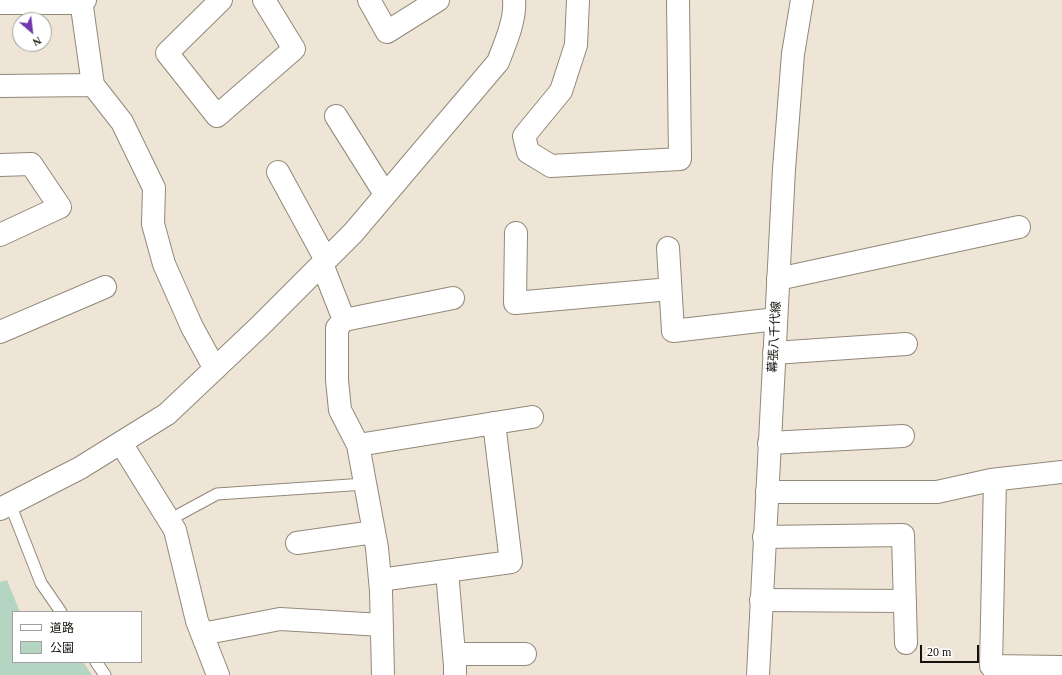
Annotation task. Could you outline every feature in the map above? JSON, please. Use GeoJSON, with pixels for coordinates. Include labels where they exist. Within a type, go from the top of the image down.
{"type":"FeatureCollection","features":[{"type":"Feature","properties":{"kind":"street"},"geometry":{"type":"LineString","coordinates":[[221,0],[167,52],[217,116],[294,49],[264,0]]}},
{"type":"Feature","properties":{"kind":"street"},"geometry":{"type":"LineString","coordinates":[[369,0],[387,32],[438,0]]}},
{"type":"Feature","properties":{"kind":"street"},"geometry":{"type":"LineString","coordinates":[[5,507],[80,468],[167,414],[324,262],[353,233],[498,62],[515,8],[514,0]]}},
{"type":"Feature","properties":{"kind":"street"},"geometry":{"type":"LineString","coordinates":[[578,0],[576,45],[562,91],[524,136],[528,152],[551,166],[680,159],[678,0]]}},
{"type":"Feature","properties":{"kind":"street","name":"幕張八千代線"},"geometry":{"type":"LineString","coordinates":[[758,675],[784,169],[793,62],[802,0]]}},
{"type":"Feature","properties":{"kind":"street"},"geometry":{"type":"LineString","coordinates":[[0,3],[82,1],[93,85],[122,122],[154,188],[153,224],[164,264],[192,327],[215,369]]}},
{"type":"Feature","properties":{"kind":"street"},"geometry":{"type":"LineString","coordinates":[[0,86],[93,85]]}},
{"type":"Feature","properties":{"kind":"street"},"geometry":{"type":"LineString","coordinates":[[336,116],[385,194]]}},
{"type":"Feature","properties":{"kind":"street"},"geometry":{"type":"LineString","coordinates":[[0,165],[31,164],[60,207],[0,235]]}},
{"type":"Feature","properties":{"kind":"street"},"geometry":{"type":"LineString","coordinates":[[278,172],[324,262],[344,320]]}},
{"type":"Feature","properties":{"kind":"street"},"geometry":{"type":"LineString","coordinates":[[778,279],[1019,227]]}},
{"type":"Feature","properties":{"kind":"street"},"geometry":{"type":"LineString","coordinates":[[516,232],[515,303],[670,289]]}},
{"type":"Feature","properties":{"kind":"street"},"geometry":{"type":"LineString","coordinates":[[668,248],[673,331],[776,319]]}},
{"type":"Feature","properties":{"kind":"street"},"geometry":{"type":"LineString","coordinates":[[0,332],[105,287]]}},
{"type":"Feature","properties":{"kind":"street"},"geometry":{"type":"LineString","coordinates":[[383,675],[380,580],[374,532],[358,445],[340,410],[336,380],[337,328],[344,320],[453,298]]}},
{"type":"Feature","properties":{"kind":"street"},"geometry":{"type":"LineString","coordinates":[[774,353],[906,344]]}},
{"type":"Feature","properties":{"kind":"street"},"geometry":{"type":"LineString","coordinates":[[358,445],[532,417]]}},
{"type":"Feature","properties":{"kind":"street"},"geometry":{"type":"LineString","coordinates":[[380,580],[511,562],[494,423]]}},
{"type":"Feature","properties":{"kind":"street"},"geometry":{"type":"LineString","coordinates":[[769,444],[903,436]]}},
{"type":"Feature","properties":{"kind":"street"},"geometry":{"type":"LineString","coordinates":[[121,443],[175,530],[197,621],[218,675]]}},
{"type":"Feature","properties":{"kind":"street"},"geometry":{"type":"LineString","coordinates":[[767,492],[937,492],[995,480],[1062,472]]}},
{"type":"Feature","properties":{"kind":"street"},"geometry":{"type":"LineString","coordinates":[[995,480],[991,666],[1062,667]]}},
{"type":"Feature","properties":{"kind":"street"},"geometry":{"type":"LineString","coordinates":[[297,542],[374,532]]}},
{"type":"Feature","properties":{"kind":"street"},"geometry":{"type":"LineString","coordinates":[[764,537],[903,535],[906,643]]}},
{"type":"Feature","properties":{"kind":"street"},"geometry":{"type":"LineString","coordinates":[[447,571],[456,666],[455,675]]}},
{"type":"Feature","properties":{"kind":"street"},"geometry":{"type":"LineString","coordinates":[[761,600],[905,601]]}},
{"type":"Feature","properties":{"kind":"street"},"geometry":{"type":"LineString","coordinates":[[202,634],[280,620],[382,625]]}},
{"type":"Feature","properties":{"kind":"street"},"geometry":{"type":"LineString","coordinates":[[454,654],[525,654]]}},
{"type":"Feature","properties":{"kind":"lane"},"geometry":{"type":"LineString","coordinates":[[169,520],[217,494],[365,484]]}},
{"type":"Feature","properties":{"kind":"lane"},"geometry":{"type":"LineString","coordinates":[[5,507],[41,583],[60,611]]}},
{"type":"Feature","properties":{"kind":"lane"},"geometry":{"type":"LineString","coordinates":[[97,663],[105,675]]}},
{"type":"Feature","properties":{"kind":"green space"},"geometry":{"type":"Polygon","coordinates":[[[7,580],[20,611],[12,611],[12,663],[84,663],[92,675],[0,675],[0,582],[7,580]]]}}]}
